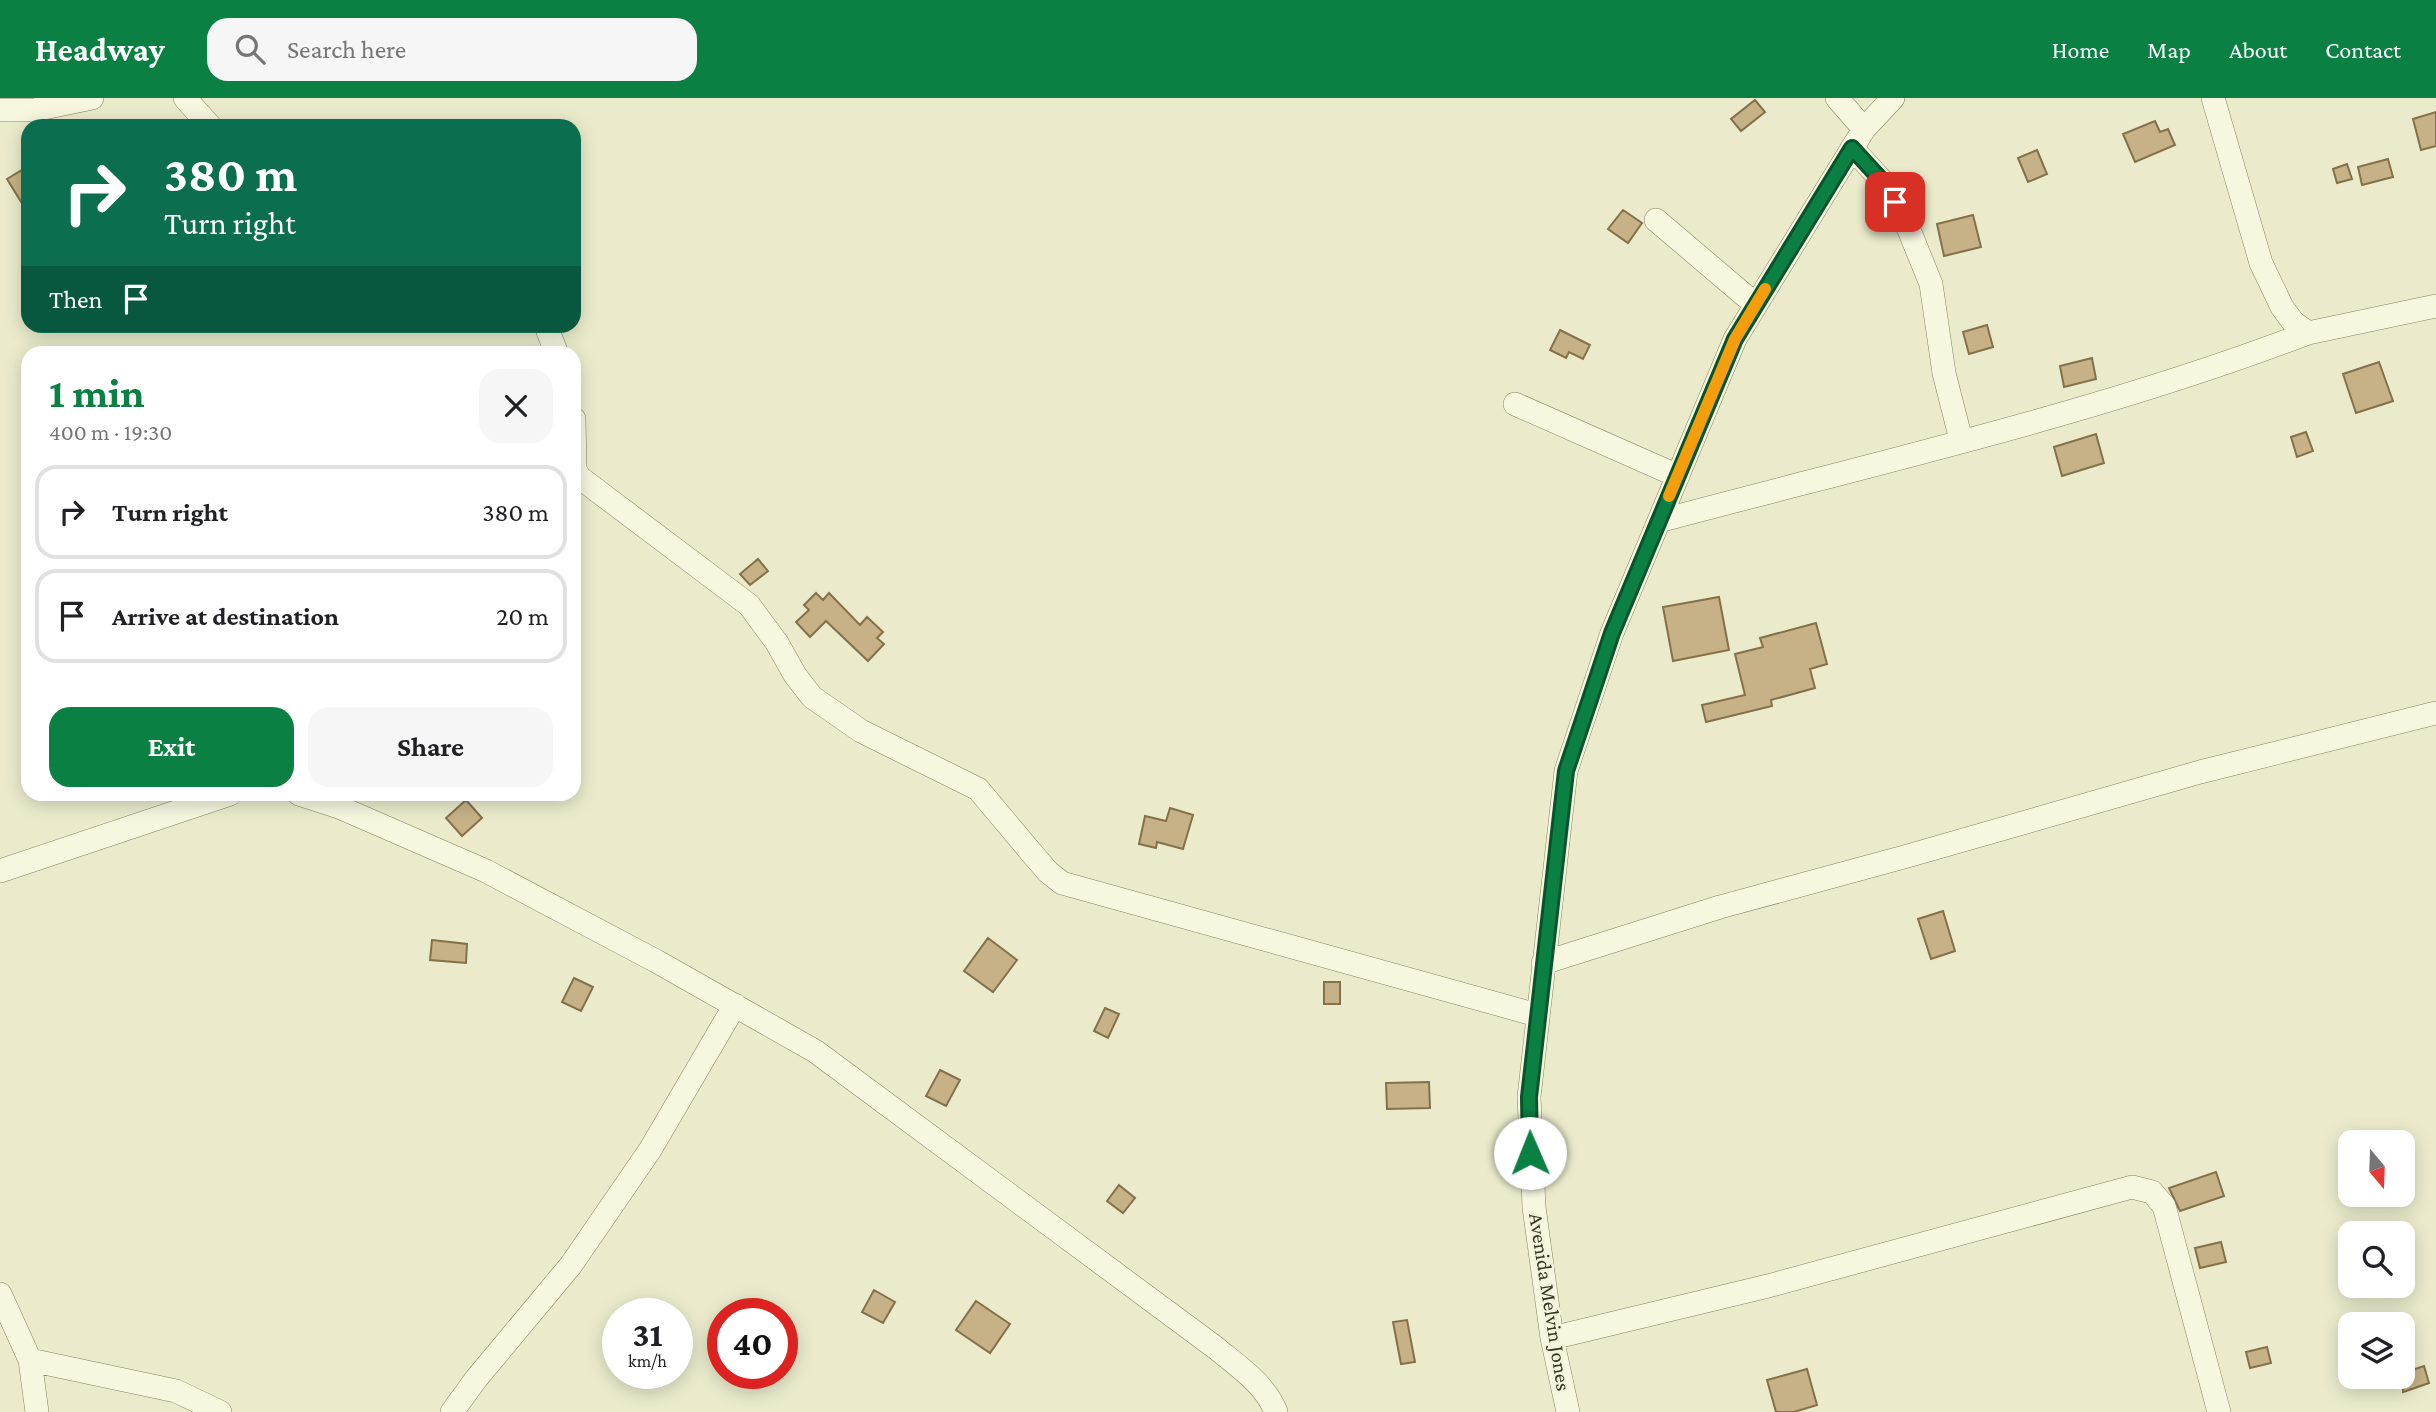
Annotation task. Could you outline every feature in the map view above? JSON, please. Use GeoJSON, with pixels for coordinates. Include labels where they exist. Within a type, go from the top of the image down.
{"type":"FeatureCollection","features":[{"type":"Feature","properties":{"kind":"street"},"geometry":{"type":"LineString","coordinates":[[0,110],[34,110],[92,98]]}},
{"type":"Feature","properties":{"kind":"street"},"geometry":{"type":"LineString","coordinates":[[185,98],[204,119]]}},
{"type":"Feature","properties":{"kind":"street"},"geometry":{"type":"LineString","coordinates":[[1837,98],[1905,220],[1931,284],[1944,373],[1961,440]]}},
{"type":"Feature","properties":{"kind":"street","name":"Avenida Melvin Jones"},"geometry":{"type":"LineString","coordinates":[[1569,1412],[1552,1338],[1534,1207],[1529,1097],[1566,771],[1612,633],[1735,339],[1858,138],[1893,98]]}},
{"type":"Feature","properties":{"kind":"street"},"geometry":{"type":"LineString","coordinates":[[2213,98],[2261,263],[2282,307],[2293,322],[2308,333]]}},
{"type":"Feature","properties":{"kind":"street"},"geometry":{"type":"LineString","coordinates":[[1656,220],[1756,305]]}},
{"type":"Feature","properties":{"kind":"street"},"geometry":{"type":"LineString","coordinates":[[1659,521],[2096,405],[2262,351],[2308,333],[2436,306]]}},
{"type":"Feature","properties":{"kind":"street"},"geometry":{"type":"LineString","coordinates":[[1515,404],[1678,476]]}},
{"type":"Feature","properties":{"kind":"street"},"geometry":{"type":"LineString","coordinates":[[581,479],[749,606],[778,643],[795,675],[811,697],[861,731],[978,789],[1048,872],[1062,883],[1537,1014]]}},
{"type":"Feature","properties":{"kind":"street"},"geometry":{"type":"LineString","coordinates":[[1544,962],[1720,906],[1904,857],[2200,772],[2436,713]]}},
{"type":"Feature","properties":{"kind":"street"},"geometry":{"type":"LineString","coordinates":[[0,871],[209,801]]}},
{"type":"Feature","properties":{"kind":"street"},"geometry":{"type":"LineString","coordinates":[[321,801],[486,871],[656,961],[815,1051],[1216,1348],[1259,1384],[1269,1396],[1276,1412]]}},
{"type":"Feature","properties":{"kind":"street"},"geometry":{"type":"LineString","coordinates":[[453,1412],[476,1379],[571,1265],[650,1150],[735,1006]]}},
{"type":"Feature","properties":{"kind":"street"},"geometry":{"type":"LineString","coordinates":[[1552,1338],[1768,1286],[2133,1187],[2152,1192],[2164,1206],[2219,1412]]}},
{"type":"Feature","properties":{"kind":"street"},"geometry":{"type":"LineString","coordinates":[[0,1294],[30,1360],[37,1412]]}},
{"type":"Feature","properties":{"kind":"street"},"geometry":{"type":"LineString","coordinates":[[30,1360],[176,1391],[220,1412]]}},
{"type":"Feature","properties":{"kind":"building"},"geometry":{"type":"Polygon","coordinates":[[[1755,100],[1765,112],[1741,131],[1731,119],[1755,100]]]}},
{"type":"Feature","properties":{"kind":"building"},"geometry":{"type":"Polygon","coordinates":[[[2436,112],[2436,146],[2421,150],[2413,119],[2436,112]]]}},
{"type":"Feature","properties":{"kind":"building"},"geometry":{"type":"Polygon","coordinates":[[[2155,121],[2160,132],[2168,129],[2175,145],[2135,162],[2123,134],[2155,121]]]}},
{"type":"Feature","properties":{"kind":"building"},"geometry":{"type":"Polygon","coordinates":[[[2037,150],[2047,174],[2028,182],[2018,158],[2037,150]]]}},
{"type":"Feature","properties":{"kind":"building"},"geometry":{"type":"Polygon","coordinates":[[[2388,159],[2393,177],[2362,185],[2358,167],[2388,159]]]}},
{"type":"Feature","properties":{"kind":"building"},"geometry":{"type":"Polygon","coordinates":[[[2347,164],[2352,179],[2337,183],[2333,169],[2347,164]]]}},
{"type":"Feature","properties":{"kind":"building"},"geometry":{"type":"Polygon","coordinates":[[[21,171],[21,202],[7,179],[21,171]]]}},
{"type":"Feature","properties":{"kind":"building"},"geometry":{"type":"Polygon","coordinates":[[[1623,210],[1642,223],[1628,243],[1608,229],[1623,210]]]}},
{"type":"Feature","properties":{"kind":"building"},"geometry":{"type":"Polygon","coordinates":[[[1973,215],[1981,247],[1944,256],[1937,224],[1973,215]]]}},
{"type":"Feature","properties":{"kind":"building"},"geometry":{"type":"Polygon","coordinates":[[[1987,325],[1993,347],[1969,354],[1963,332],[1987,325]]]}},
{"type":"Feature","properties":{"kind":"building"},"geometry":{"type":"Polygon","coordinates":[[[1560,330],[1590,345],[1583,359],[1569,352],[1566,358],[1550,350],[1560,330]]]}},
{"type":"Feature","properties":{"kind":"building"},"geometry":{"type":"Polygon","coordinates":[[[2092,358],[2096,379],[2064,387],[2060,366],[2092,358]]]}},
{"type":"Feature","properties":{"kind":"building"},"geometry":{"type":"Polygon","coordinates":[[[2379,362],[2393,401],[2356,413],[2343,374],[2379,362]]]}},
{"type":"Feature","properties":{"kind":"building"},"geometry":{"type":"Polygon","coordinates":[[[2306,432],[2313,451],[2297,457],[2291,437],[2306,432]]]}},
{"type":"Feature","properties":{"kind":"building"},"geometry":{"type":"Polygon","coordinates":[[[2096,434],[2104,463],[2062,476],[2054,447],[2096,434]]]}},
{"type":"Feature","properties":{"kind":"building"},"geometry":{"type":"Polygon","coordinates":[[[758,559],[768,571],[750,585],[740,574],[758,559]]]}},
{"type":"Feature","properties":{"kind":"building"},"geometry":{"type":"Polygon","coordinates":[[[816,593],[823,600],[829,593],[860,625],[867,617],[883,632],[877,638],[884,644],[868,661],[826,621],[810,637],[796,622],[809,610],[804,605],[816,593]]]}},
{"type":"Feature","properties":{"kind":"building"},"geometry":{"type":"Polygon","coordinates":[[[1719,597],[1729,650],[1673,661],[1663,607],[1719,597]]]}},
{"type":"Feature","properties":{"kind":"building"},"geometry":{"type":"Polygon","coordinates":[[[1816,623],[1827,664],[1810,669],[1815,688],[1771,700],[1772,706],[1706,722],[1702,705],[1745,695],[1735,654],[1763,647],[1760,638],[1816,623]]]}},
{"type":"Feature","properties":{"kind":"building"},"geometry":{"type":"Polygon","coordinates":[[[467,801],[482,818],[462,836],[446,818],[467,801]]]}},
{"type":"Feature","properties":{"kind":"building"},"geometry":{"type":"Polygon","coordinates":[[[1170,808],[1193,815],[1183,849],[1157,842],[1156,848],[1139,844],[1145,816],[1166,821],[1170,808]]]}},
{"type":"Feature","properties":{"kind":"building"},"geometry":{"type":"Polygon","coordinates":[[[1943,911],[1955,951],[1931,959],[1918,919],[1943,911]]]}},
{"type":"Feature","properties":{"kind":"building"},"geometry":{"type":"Polygon","coordinates":[[[988,938],[1017,960],[993,992],[964,971],[988,938]]]}},
{"type":"Feature","properties":{"kind":"building"},"geometry":{"type":"Polygon","coordinates":[[[432,940],[467,944],[466,963],[430,960],[432,940]]]}},
{"type":"Feature","properties":{"kind":"building"},"geometry":{"type":"Polygon","coordinates":[[[574,978],[593,987],[581,1011],[562,1002],[574,978]]]}},
{"type":"Feature","properties":{"kind":"building"},"geometry":{"type":"Polygon","coordinates":[[[1324,982],[1340,982],[1340,1004],[1324,1004],[1324,982]]]}},
{"type":"Feature","properties":{"kind":"building"},"geometry":{"type":"Polygon","coordinates":[[[1105,1008],[1119,1014],[1108,1038],[1094,1031],[1105,1008]]]}},
{"type":"Feature","properties":{"kind":"building"},"geometry":{"type":"Polygon","coordinates":[[[940,1070],[960,1080],[946,1106],[926,1096],[940,1070]]]}},
{"type":"Feature","properties":{"kind":"building"},"geometry":{"type":"Polygon","coordinates":[[[1429,1082],[1430,1108],[1387,1109],[1386,1083],[1429,1082]]]}},
{"type":"Feature","properties":{"kind":"building"},"geometry":{"type":"Polygon","coordinates":[[[2216,1172],[2224,1196],[2180,1211],[2169,1188],[2216,1172]]]}},
{"type":"Feature","properties":{"kind":"building"},"geometry":{"type":"Polygon","coordinates":[[[1119,1185],[1135,1198],[1123,1213],[1107,1201],[1119,1185]]]}},
{"type":"Feature","properties":{"kind":"building"},"geometry":{"type":"Polygon","coordinates":[[[2221,1242],[2226,1262],[2200,1268],[2195,1248],[2221,1242]]]}},
{"type":"Feature","properties":{"kind":"building"},"geometry":{"type":"Polygon","coordinates":[[[874,1290],[895,1302],[883,1323],[862,1312],[874,1290]]]}},
{"type":"Feature","properties":{"kind":"building"},"geometry":{"type":"Polygon","coordinates":[[[976,1301],[1010,1324],[990,1353],[956,1330],[976,1301]]]}},
{"type":"Feature","properties":{"kind":"building"},"geometry":{"type":"Polygon","coordinates":[[[1407,1320],[1415,1362],[1401,1364],[1393,1322],[1407,1320]]]}},
{"type":"Feature","properties":{"kind":"building"},"geometry":{"type":"Polygon","coordinates":[[[2267,1347],[2271,1363],[2250,1368],[2246,1352],[2267,1347]]]}},
{"type":"Feature","properties":{"kind":"building"},"geometry":{"type":"Polygon","coordinates":[[[2424,1366],[2429,1383],[2415,1388],[2415,1369],[2424,1366]]]}},
{"type":"Feature","properties":{"kind":"building"},"geometry":{"type":"Polygon","coordinates":[[[1807,1369],[1817,1405],[1794,1412],[1776,1412],[1767,1380],[1807,1369]]]}},
{"type":"Feature","properties":{"kind":"slow traffic"},"geometry":{"type":"LineString","coordinates":[[1669,496],[1735,339],[1765,289]]}},
{"type":"Feature","properties":{"kind":"route"},"geometry":{"type":"LineString","coordinates":[[1530,1153],[1529,1097],[1566,771],[1612,633],[1735,339],[1852,148],[1885,184],[1895,202]]}}]}
